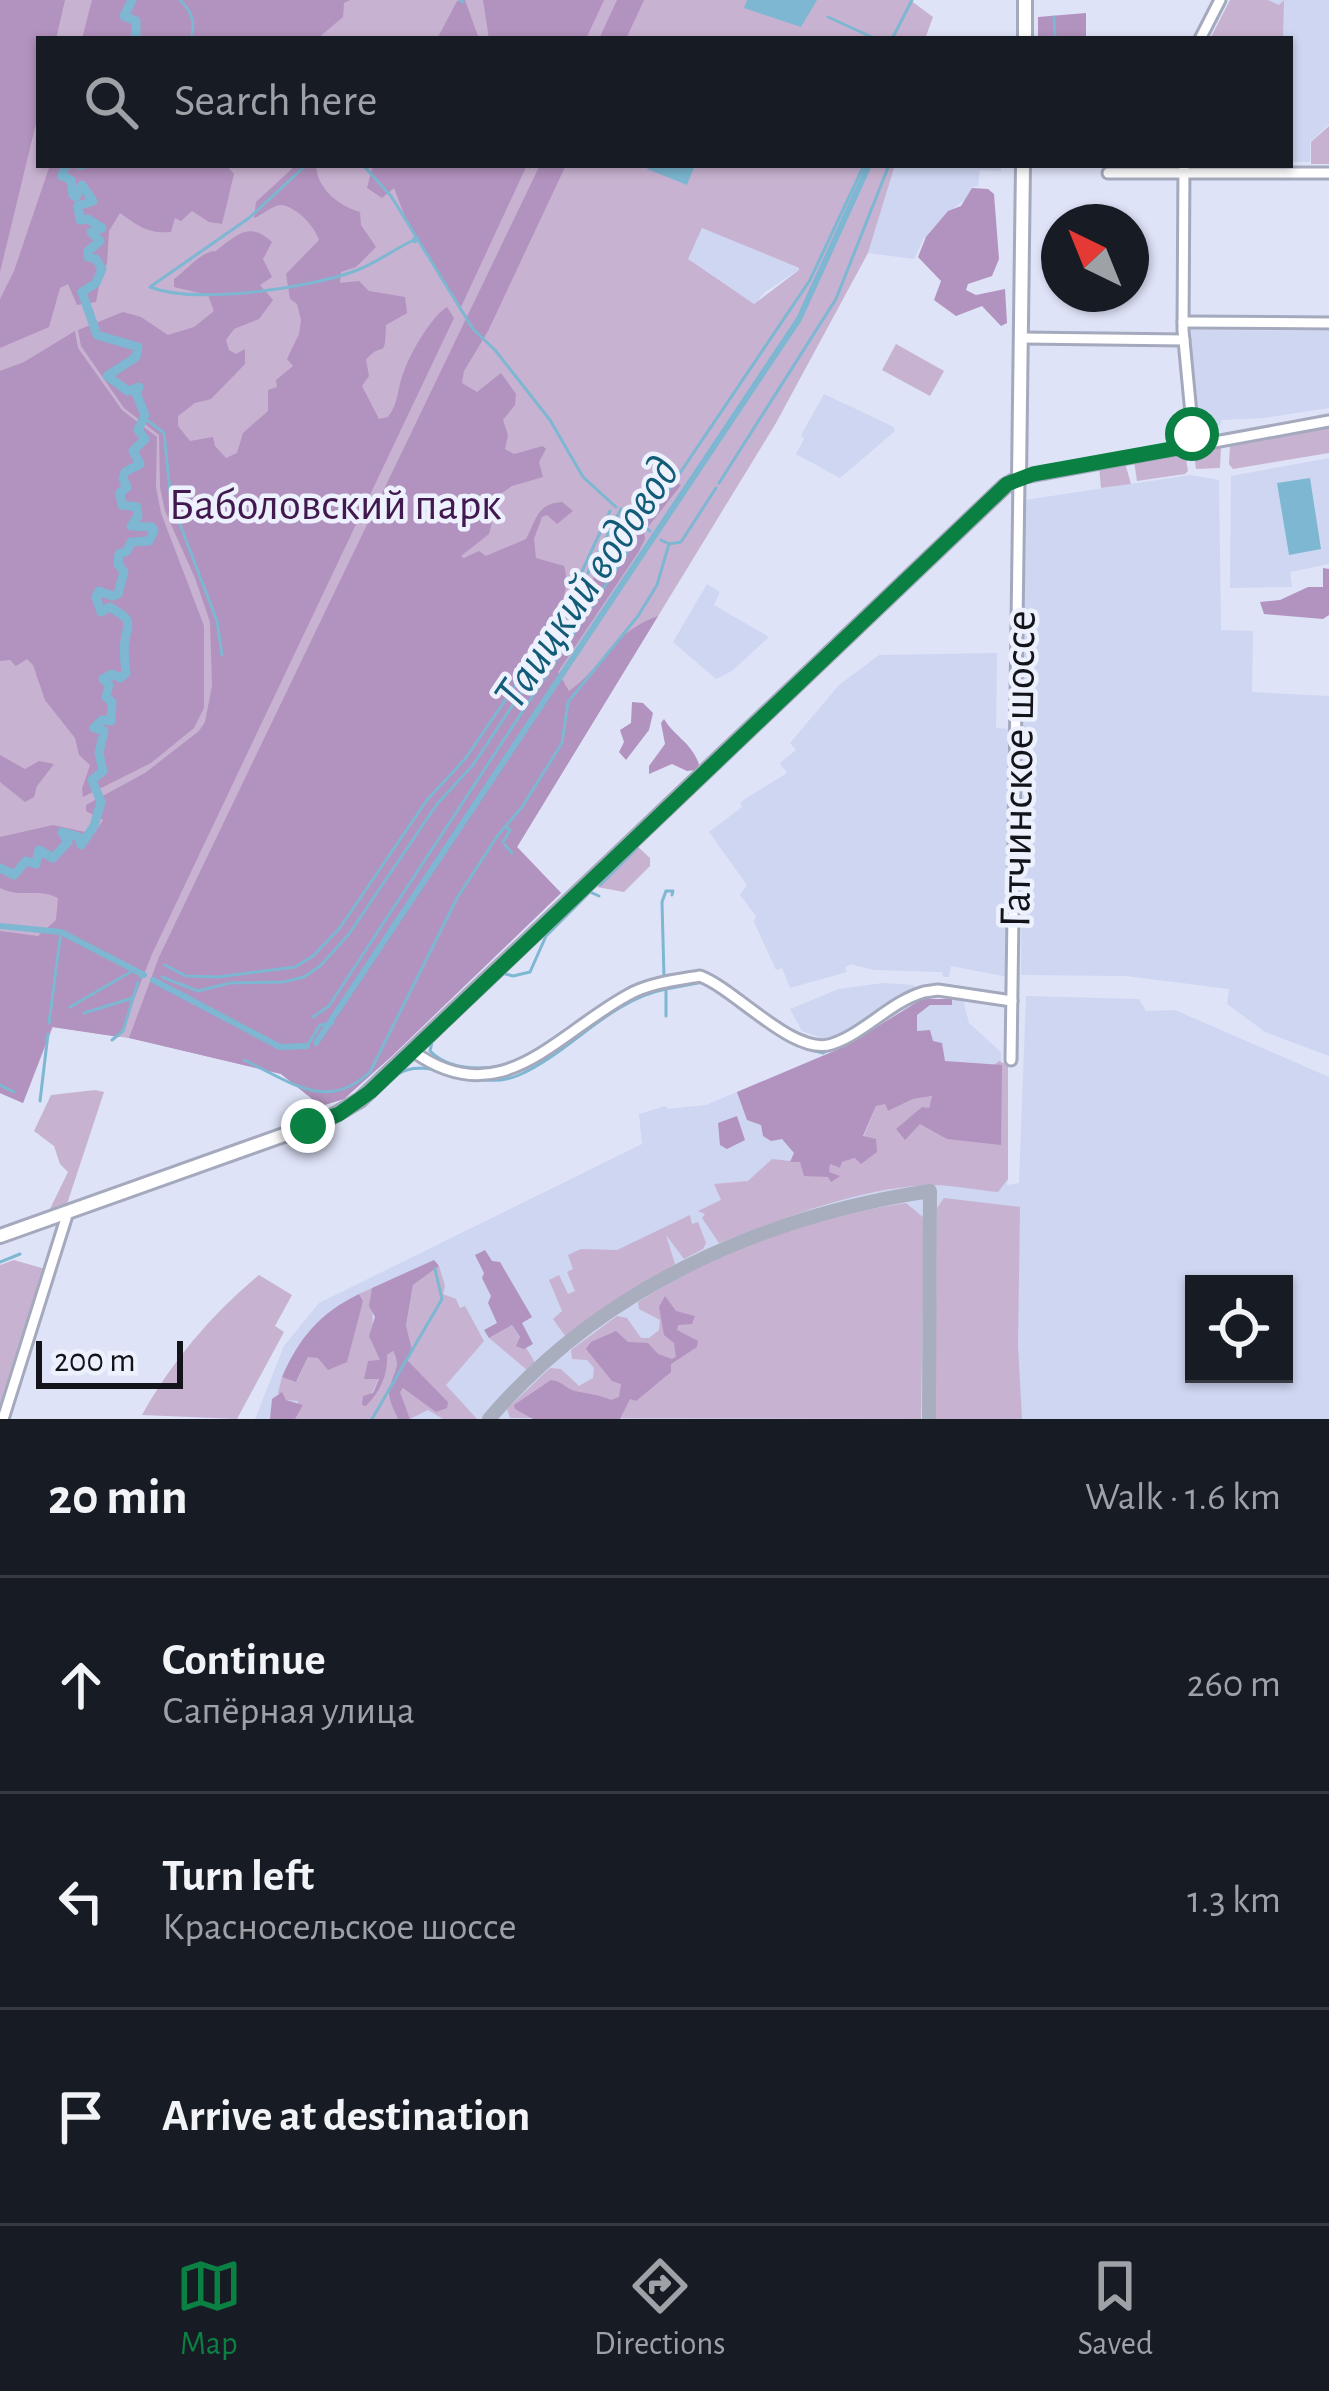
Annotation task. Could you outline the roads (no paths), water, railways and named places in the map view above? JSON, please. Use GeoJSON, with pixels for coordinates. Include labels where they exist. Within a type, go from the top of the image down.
{"type":"FeatureCollection","features":[{"type":"Feature","properties":{"kind":"main road"},"geometry":{"type":"LineString","coordinates":[[1025,0],[1025,36]]}},
{"type":"Feature","properties":{"kind":"main road"},"geometry":{"type":"LineString","coordinates":[[0,1236],[339,1114],[360,1100],[1019,478],[1023,168]]}},
{"type":"Feature","properties":{"kind":"street"},"geometry":{"type":"LineString","coordinates":[[1202,36],[1220,0]]}},
{"type":"Feature","properties":{"kind":"street"},"geometry":{"type":"LineString","coordinates":[[1108,172],[1184,168],[1329,173]]}},
{"type":"Feature","properties":{"kind":"street"},"geometry":{"type":"LineString","coordinates":[[1184,168],[1183,322],[1194,445]]}},
{"type":"Feature","properties":{"kind":"street"},"geometry":{"type":"LineString","coordinates":[[1183,322],[1329,323]]}},
{"type":"Feature","properties":{"kind":"street"},"geometry":{"type":"LineString","coordinates":[[1022,338],[1184,340]]}},
{"type":"Feature","properties":{"kind":"street"},"geometry":{"type":"LineString","coordinates":[[1019,478],[1329,421]]}},
{"type":"Feature","properties":{"kind":"street","name":"Гатчинское шоссе"},"geometry":{"type":"LineString","coordinates":[[1011,1060],[1019,478]]}},
{"type":"Feature","properties":{"kind":"street"},"geometry":{"type":"LineString","coordinates":[[413,1052],[464,1072],[484,1075],[513,1070],[629,994],[700,976],[791,1036],[818,1047],[840,1041],[924,992],[1012,1001]]}},
{"type":"Feature","properties":{"kind":"street"},"geometry":{"type":"LineString","coordinates":[[3,1419],[68,1210]]}},
{"type":"Feature","properties":{"kind":"waterway"},"geometry":{"type":"LineString","coordinates":[[132,0],[124,16],[136,21],[136,36]]}},
{"type":"Feature","properties":{"kind":"waterway"},"geometry":{"type":"LineString","coordinates":[[180,0],[192,18],[192,36]]}},
{"type":"Feature","properties":{"kind":"waterway"},"geometry":{"type":"LineString","coordinates":[[894,36],[912,0]]}},
{"type":"Feature","properties":{"kind":"waterway"},"geometry":{"type":"LineString","coordinates":[[828,17],[869,36]]}},
{"type":"Feature","properties":{"kind":"waterway"},"geometry":{"type":"LineString","coordinates":[[1054,17],[1055,36]]}},
{"type":"Feature","properties":{"kind":"waterway"},"geometry":{"type":"LineString","coordinates":[[0,868],[14,875],[26,861],[36,864],[39,850],[53,858],[68,842],[62,832],[79,837],[81,845],[94,826],[101,802],[92,780],[103,771],[99,753],[104,731],[94,728],[102,720],[111,721],[112,702],[106,697],[109,685],[103,679],[126,673],[128,624],[110,607],[101,612],[96,597],[99,591],[118,594],[124,572],[118,564],[119,554],[131,542],[149,541],[154,531],[131,526],[138,516],[137,507],[122,505],[120,493],[127,487],[125,472],[140,464],[133,451],[145,439],[138,430],[145,415],[136,393],[139,387],[128,391],[107,376],[136,357],[138,347],[97,335],[82,292],[96,283],[102,269],[96,259],[88,257],[100,241],[91,232],[102,228],[88,219],[80,220],[78,206],[93,201],[82,185],[73,195],[71,180],[62,176],[65,168]]}},
{"type":"Feature","properties":{"kind":"waterway"},"geometry":{"type":"LineString","coordinates":[[303,168],[249,218],[150,287],[195,294],[282,288],[355,271],[414,240]]}},
{"type":"Feature","properties":{"kind":"waterway"},"geometry":{"type":"LineString","coordinates":[[366,168],[391,196],[473,329],[550,420],[583,477],[616,507]]}},
{"type":"Feature","properties":{"kind":"waterway"},"geometry":{"type":"LineString","coordinates":[[642,516],[661,501],[810,280],[863,168]]}},
{"type":"Feature","properties":{"kind":"waterway","name":"Таицкий водовод"},"geometry":{"type":"LineString","coordinates":[[316,1043],[799,319],[868,168]]}},
{"type":"Feature","properties":{"kind":"waterway"},"geometry":{"type":"LineString","coordinates":[[719,483],[836,299],[888,168]]}},
{"type":"Feature","properties":{"kind":"waterway"},"geometry":{"type":"LineString","coordinates":[[143,417],[164,433],[171,501],[217,621],[222,655]]}},
{"type":"Feature","properties":{"kind":"waterway"},"geometry":{"type":"LineString","coordinates":[[661,540],[681,542],[716,488]]}},
{"type":"Feature","properties":{"kind":"waterway"},"geometry":{"type":"LineString","coordinates":[[621,509],[650,531]]}},
{"type":"Feature","properties":{"kind":"waterway"},"geometry":{"type":"LineString","coordinates":[[162,977],[198,991],[230,983],[283,982],[304,977],[320,966],[349,934],[437,804],[473,765],[544,658],[621,509]]}},
{"type":"Feature","properties":{"kind":"waterway"},"geometry":{"type":"LineString","coordinates":[[165,965],[186,976],[218,977],[295,967],[313,956],[339,929],[427,800],[465,759],[558,623],[610,511]]}},
{"type":"Feature","properties":{"kind":"waterway"},"geometry":{"type":"LineString","coordinates":[[313,1017],[329,1006],[626,554],[639,520]]}},
{"type":"Feature","properties":{"kind":"waterway"},"geometry":{"type":"LineString","coordinates":[[244,1060],[292,1084],[323,1092],[354,1084],[370,1072],[457,898],[562,743],[568,702],[638,616],[657,585],[669,544]]}},
{"type":"Feature","properties":{"kind":"waterway"},"geometry":{"type":"LineString","coordinates":[[503,842],[510,830],[506,827]]}},
{"type":"Feature","properties":{"kind":"waterway"},"geometry":{"type":"LineString","coordinates":[[505,845],[512,853]]}},
{"type":"Feature","properties":{"kind":"waterway"},"geometry":{"type":"LineString","coordinates":[[600,885],[637,848]]}},
{"type":"Feature","properties":{"kind":"waterway"},"geometry":{"type":"LineString","coordinates":[[533,1052],[630,987],[664,977],[662,902],[666,891],[673,891],[672,895]]}},
{"type":"Feature","properties":{"kind":"waterway"},"geometry":{"type":"LineString","coordinates":[[502,973],[530,972],[546,936],[590,892],[599,896]]}},
{"type":"Feature","properties":{"kind":"waterway","name":"Таицкий водовод"},"geometry":{"type":"LineString","coordinates":[[0,926],[61,932],[144,975]]}},
{"type":"Feature","properties":{"kind":"waterway"},"geometry":{"type":"LineString","coordinates":[[49,1023],[61,932]]}},
{"type":"Feature","properties":{"kind":"waterway"},"geometry":{"type":"LineString","coordinates":[[70,1007],[134,970]]}},
{"type":"Feature","properties":{"kind":"waterway","name":"Таицкий водовод"},"geometry":{"type":"LineString","coordinates":[[153,980],[280,1047],[307,1046]]}},
{"type":"Feature","properties":{"kind":"waterway"},"geometry":{"type":"LineString","coordinates":[[112,1040],[123,1031],[138,982]]}},
{"type":"Feature","properties":{"kind":"waterway"},"geometry":{"type":"LineString","coordinates":[[666,1016],[666,989],[703,982]]}},
{"type":"Feature","properties":{"kind":"waterway"},"geometry":{"type":"LineString","coordinates":[[491,984],[432,1042],[430,1051],[464,1067],[503,1066]]}},
{"type":"Feature","properties":{"kind":"waterway"},"geometry":{"type":"LineString","coordinates":[[400,1073],[425,1068],[486,1080],[519,1075],[626,1004],[666,989]]}},
{"type":"Feature","properties":{"kind":"waterway"},"geometry":{"type":"LineString","coordinates":[[84,1013],[133,998]]}},
{"type":"Feature","properties":{"kind":"waterway","name":"Таицкий водовод"},"geometry":{"type":"LineString","coordinates":[[307,1046],[320,1025],[333,1023]]}},
{"type":"Feature","properties":{"kind":"waterway"},"geometry":{"type":"LineString","coordinates":[[40,1101],[48,1034]]}},
{"type":"Feature","properties":{"kind":"waterway"},"geometry":{"type":"LineString","coordinates":[[808,1049],[823,1053],[834,1047]]}},
{"type":"Feature","properties":{"kind":"waterway"},"geometry":{"type":"LineString","coordinates":[[0,1085],[14,1092]]}},
{"type":"Feature","properties":{"kind":"waterway"},"geometry":{"type":"LineString","coordinates":[[0,1262],[20,1254]]}},
{"type":"Feature","properties":{"kind":"waterway"},"geometry":{"type":"LineString","coordinates":[[372,1419],[442,1299],[435,1269]]}},
{"type":"Feature","properties":{"kind":"park label","name":"Баболовский парк"},"geometry":{"type":"Point","coordinates":[335,503]}}]}
